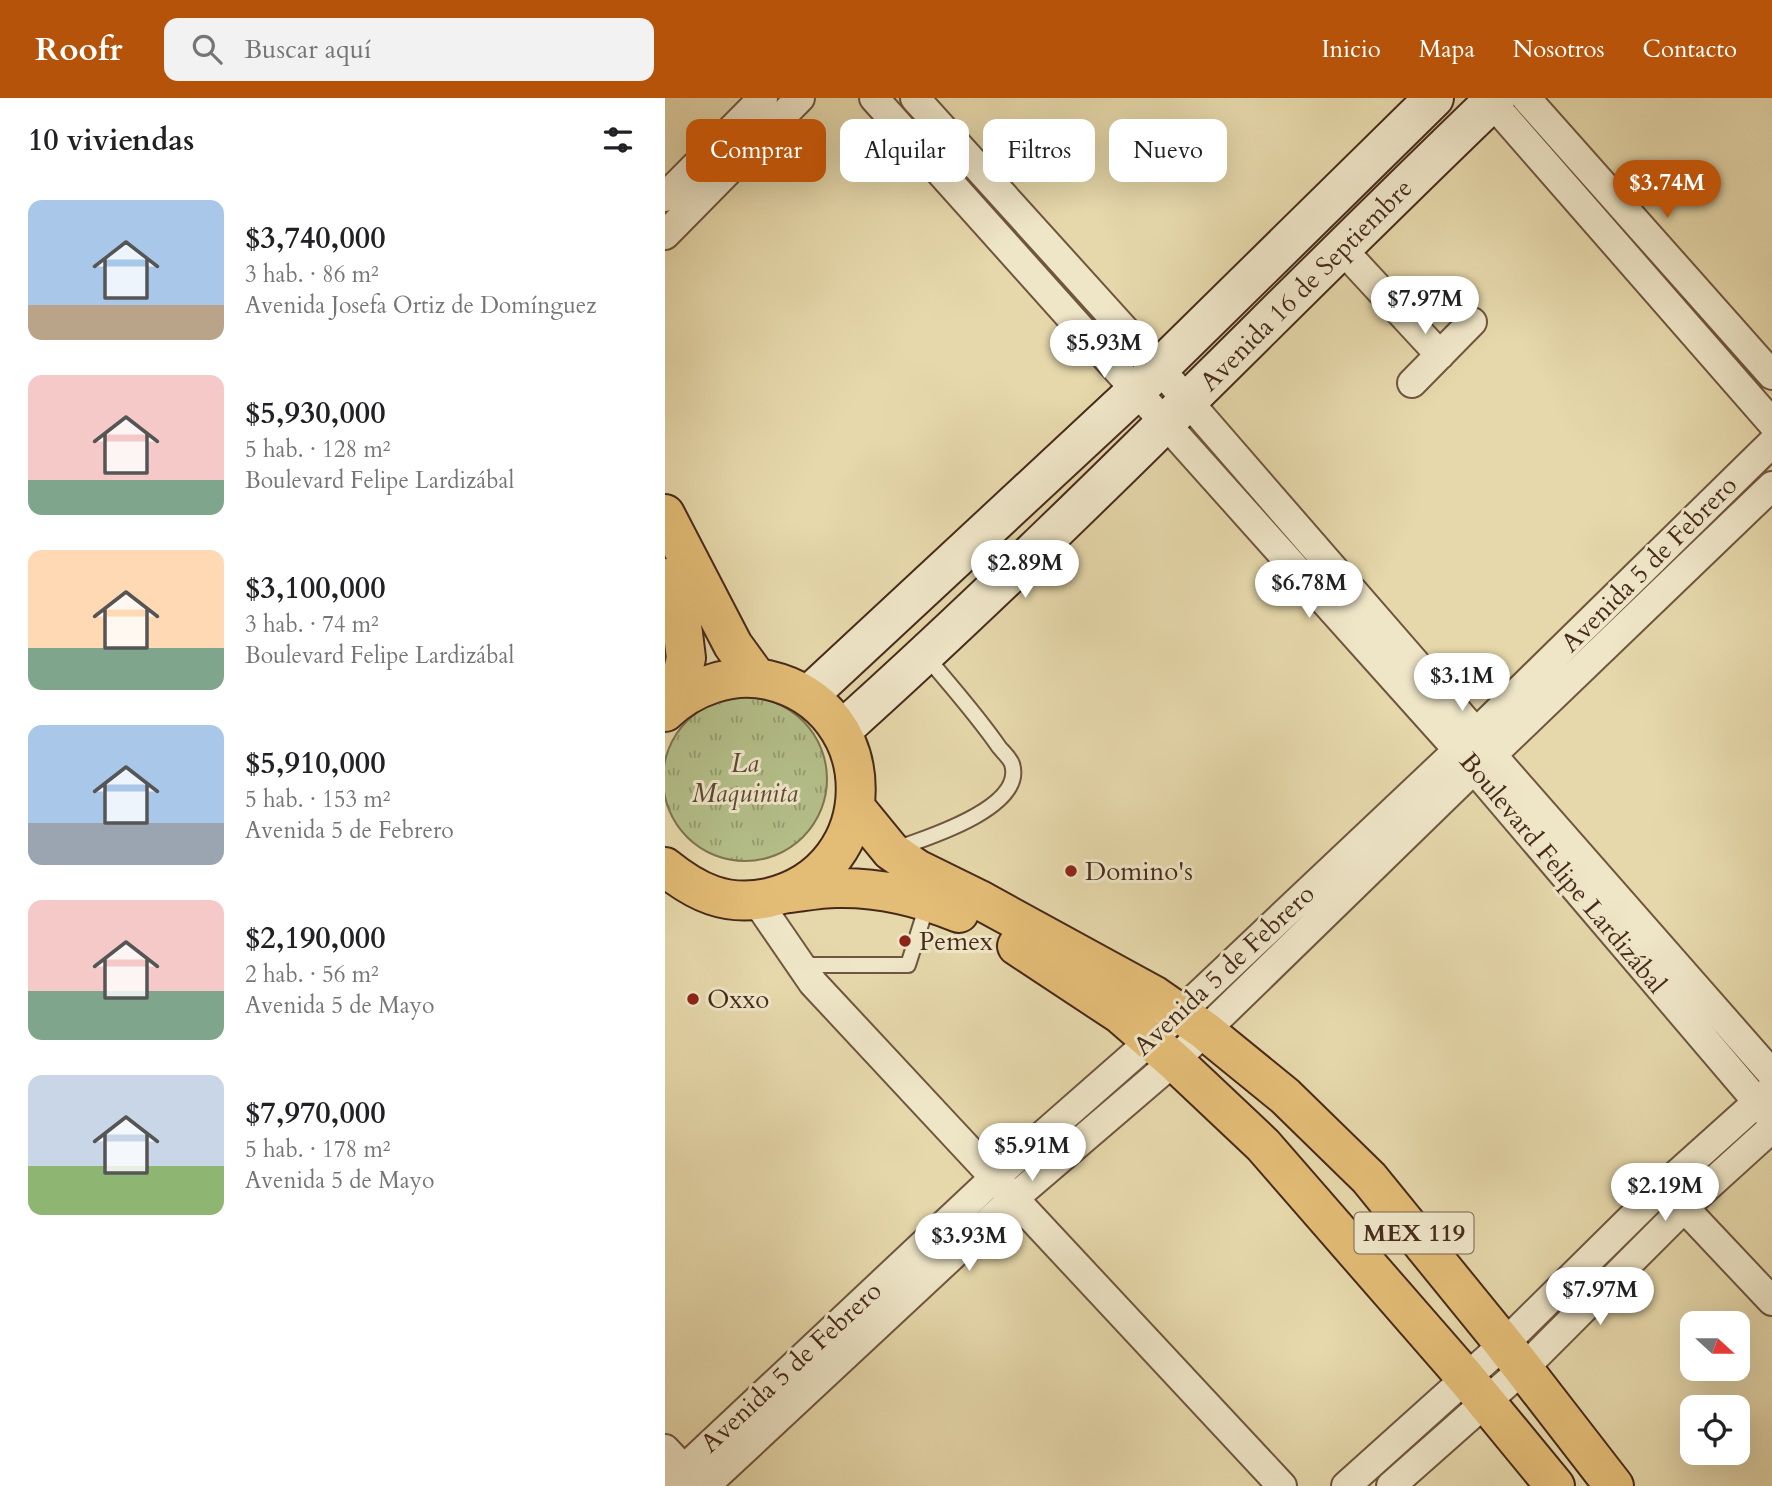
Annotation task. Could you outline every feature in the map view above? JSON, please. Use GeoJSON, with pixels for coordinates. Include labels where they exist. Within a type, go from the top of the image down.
{"type":"FeatureCollection","features":[{"type":"Feature","properties":{"kind":"main road","name":"Avenida 16 de Septiembre"},"geometry":{"type":"LineString","coordinates":[[808,696],[1148,380],[1434,98]]}},
{"type":"Feature","properties":{"kind":"main road","name":"Avenida 16 de Septiembre"},"geometry":{"type":"LineString","coordinates":[[841,730],[925,655],[1342,249],[1501,99]]}},
{"type":"Feature","properties":{"kind":"main road"},"geometry":{"type":"LineString","coordinates":[[665,514],[733,645],[757,678]]}},
{"type":"Feature","properties":{"kind":"main road"},"geometry":{"type":"LineString","coordinates":[[665,578],[680,609],[686,658],[671,707]]}},
{"type":"Feature","properties":{"kind":"main road"},"geometry":{"type":"LineString","coordinates":[[671,707],[714,682],[757,678],[783,684],[808,696],[841,730],[851,754],[856,780],[855,807],[849,830],[823,869],[804,884],[769,897],[731,900],[672,884]]}},
{"type":"Feature","properties":{"kind":"main road","name":"MEX 119"},"geometry":{"type":"LineString","coordinates":[[855,807],[891,851],[917,870],[933,890],[962,914],[1002,936],[1120,1014],[1263,1145],[1476,1390],[1555,1486]]}},
{"type":"Feature","properties":{"kind":"main road","name":"MEX 119"},"geometry":{"type":"LineString","coordinates":[[769,897],[837,888],[933,890],[1048,936],[1154,996],[1192,1022],[1285,1096],[1369,1178],[1514,1356],[1614,1486]]}},
{"type":"Feature","properties":{"kind":"street"},"geometry":{"type":"LineString","coordinates":[[747,119],[763,98]]}},
{"type":"Feature","properties":{"kind":"street"},"geometry":{"type":"LineString","coordinates":[[774,119],[800,98]]}},
{"type":"Feature","properties":{"kind":"street","name":"Boulevard Felipe Lardizábal"},"geometry":{"type":"LineString","coordinates":[[874,98],[982,218],[1148,380],[1349,586],[1475,752],[1619,920],[1767,1103]]}},
{"type":"Feature","properties":{"kind":"street","name":"Boulevard Felipe Lardizábal"},"geometry":{"type":"LineString","coordinates":[[915,98],[1005,198],[1148,380]]}},
{"type":"Feature","properties":{"kind":"street"},"geometry":{"type":"LineString","coordinates":[[1501,99],[1663,252],[1772,375]]}},
{"type":"Feature","properties":{"kind":"street"},"geometry":{"type":"LineString","coordinates":[[1501,99],[1640,272],[1772,423]]}},
{"type":"Feature","properties":{"kind":"street"},"geometry":{"type":"LineString","coordinates":[[665,197],[692,182]]}},
{"type":"Feature","properties":{"kind":"street"},"geometry":{"type":"LineString","coordinates":[[665,235],[700,182]]}},
{"type":"Feature","properties":{"kind":"street"},"geometry":{"type":"LineString","coordinates":[[982,218],[1005,198]]}},
{"type":"Feature","properties":{"kind":"street"},"geometry":{"type":"LineString","coordinates":[[1342,249],[1440,355]]}},
{"type":"Feature","properties":{"kind":"street"},"geometry":{"type":"LineString","coordinates":[[1640,272],[1663,252]]}},
{"type":"Feature","properties":{"kind":"street"},"geometry":{"type":"LineString","coordinates":[[1412,383],[1472,322]]}},
{"type":"Feature","properties":{"kind":"street","name":"Boulevard Felipe Lardizábal"},"geometry":{"type":"LineString","coordinates":[[1177,412],[1327,604],[1475,752]]}},
{"type":"Feature","properties":{"kind":"street","name":"Avenida 5 de Febrero"},"geometry":{"type":"LineString","coordinates":[[1475,752],[1772,443]]}},
{"type":"Feature","properties":{"kind":"street","name":"Avenida 5 de Febrero"},"geometry":{"type":"LineString","coordinates":[[705,1486],[1013,1199],[1162,1051],[1475,752],[1772,486]]}},
{"type":"Feature","properties":{"kind":"street"},"geometry":{"type":"LineString","coordinates":[[1327,604],[1349,586]]}},
{"type":"Feature","properties":{"kind":"street"},"geometry":{"type":"LineString","coordinates":[[769,897],[800,965],[813,983],[1282,1486]]}},
{"type":"Feature","properties":{"kind":"street","name":"Boulevard Felipe Lardizábal"},"geometry":{"type":"LineString","coordinates":[[1619,920],[1772,1074]]}},
{"type":"Feature","properties":{"kind":"street","name":"Avenida 5 de Febrero"},"geometry":{"type":"LineString","coordinates":[[678,1472],[994,1178],[1162,1051]]}},
{"type":"Feature","properties":{"kind":"street"},"geometry":{"type":"LineString","coordinates":[[1514,1356],[1664,1186],[1767,1103]]}},
{"type":"Feature","properties":{"kind":"street"},"geometry":{"type":"LineString","coordinates":[[1346,1486],[1476,1390],[1772,1128]]}},
{"type":"Feature","properties":{"kind":"street"},"geometry":{"type":"LineString","coordinates":[[1664,1186],[1772,1301]]}},
{"type":"Feature","properties":{"kind":"street"},"geometry":{"type":"LineString","coordinates":[[834,1327],[852,1348]]}},
{"type":"Feature","properties":{"kind":"street"},"geometry":{"type":"LineString","coordinates":[[1391,1486],[1476,1390]]}},
{"type":"Feature","properties":{"kind":"lane"},"geometry":{"type":"LineString","coordinates":[[891,851],[941,834],[992,807],[1006,792],[1012,780],[1012,764],[925,655]]}},
{"type":"Feature","properties":{"kind":"lane"},"geometry":{"type":"LineString","coordinates":[[800,965],[908,965],[933,890]]}},
{"type":"Feature","properties":{"kind":"green space","name":"La Maquinita"},"geometry":{"type":"Polygon","coordinates":[[[729,698],[761,698],[791,711],[813,733],[826,763],[826,795],[813,825],[791,847],[761,860],[729,860],[699,847],[677,825],[665,798],[665,760],[677,733],[699,711],[729,698]]]}},
{"type":"Feature","properties":{"kind":"place","name":"Domino's"},"geometry":{"type":"Point","coordinates":[1071,871]}},
{"type":"Feature","properties":{"kind":"place","name":"Pemex"},"geometry":{"type":"Point","coordinates":[905,941]}},
{"type":"Feature","properties":{"kind":"place","name":"Oxxo"},"geometry":{"type":"Point","coordinates":[693,999]}}]}
